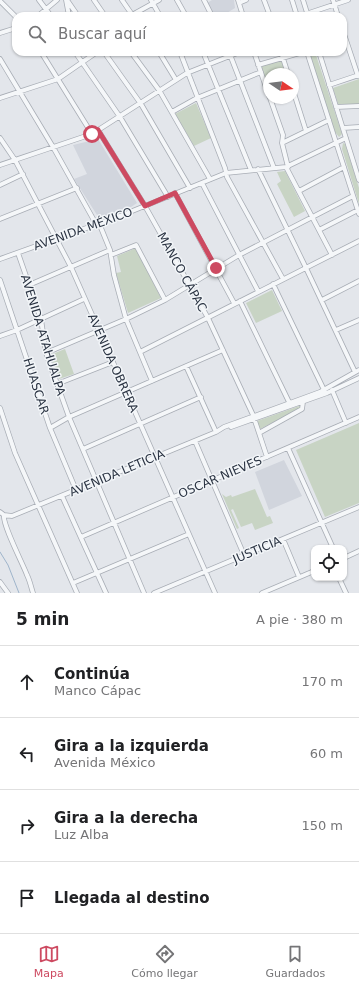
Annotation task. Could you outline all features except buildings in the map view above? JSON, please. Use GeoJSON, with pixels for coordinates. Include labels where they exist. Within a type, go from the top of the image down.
{"type":"FeatureCollection","features":[{"type":"Feature","properties":{"kind":"street"},"geometry":{"type":"LineString","coordinates":[[39,0],[47,10]]}},
{"type":"Feature","properties":{"kind":"street"},"geometry":{"type":"LineString","coordinates":[[44,12],[57,0]]}},
{"type":"Feature","properties":{"kind":"street"},"geometry":{"type":"LineString","coordinates":[[67,0],[68,12]]}},
{"type":"Feature","properties":{"kind":"street"},"geometry":{"type":"LineString","coordinates":[[67,0],[75,12]]}},
{"type":"Feature","properties":{"kind":"street"},"geometry":{"type":"LineString","coordinates":[[94,0],[102,12]]}},
{"type":"Feature","properties":{"kind":"street"},"geometry":{"type":"LineString","coordinates":[[122,0],[131,12]]}},
{"type":"Feature","properties":{"kind":"street"},"geometry":{"type":"LineString","coordinates":[[137,12],[152,2],[159,0]]}},
{"type":"Feature","properties":{"kind":"street"},"geometry":{"type":"LineString","coordinates":[[177,0],[184,12]]}},
{"type":"Feature","properties":{"kind":"street"},"geometry":{"type":"LineString","coordinates":[[204,0],[210,12]]}},
{"type":"Feature","properties":{"kind":"street"},"geometry":{"type":"LineString","coordinates":[[242,12],[238,1],[246,0]]}},
{"type":"Feature","properties":{"kind":"street"},"geometry":{"type":"LineString","coordinates":[[264,0],[268,12]]}},
{"type":"Feature","properties":{"kind":"street"},"geometry":{"type":"LineString","coordinates":[[292,0],[296,12]]}},
{"type":"Feature","properties":{"kind":"street"},"geometry":{"type":"LineString","coordinates":[[303,0],[307,12]]}},
{"type":"Feature","properties":{"kind":"street"},"geometry":{"type":"LineString","coordinates":[[314,12],[334,2],[348,0]]}},
{"type":"Feature","properties":{"kind":"street"},"geometry":{"type":"LineString","coordinates":[[0,1],[12,13]]}},
{"type":"Feature","properties":{"kind":"street"},"geometry":{"type":"LineString","coordinates":[[152,2],[158,12]]}},
{"type":"Feature","properties":{"kind":"street"},"geometry":{"type":"LineString","coordinates":[[334,2],[337,12]]}},
{"type":"Feature","properties":{"kind":"street"},"geometry":{"type":"LineString","coordinates":[[0,33],[12,29]]}},
{"type":"Feature","properties":{"kind":"street"},"geometry":{"type":"LineString","coordinates":[[329,85],[358,76],[347,42]]}},
{"type":"Feature","properties":{"kind":"street"},"geometry":{"type":"LineString","coordinates":[[44,56],[92,134]]}},
{"type":"Feature","properties":{"kind":"street"},"geometry":{"type":"LineString","coordinates":[[78,56],[120,117],[168,197]]}},
{"type":"Feature","properties":{"kind":"street"},"geometry":{"type":"LineString","coordinates":[[0,98],[58,79],[91,56]]}},
{"type":"Feature","properties":{"kind":"street"},"geometry":{"type":"LineString","coordinates":[[107,56],[141,104],[190,188]]}},
{"type":"Feature","properties":{"kind":"street"},"geometry":{"type":"LineString","coordinates":[[134,56],[159,90],[210,179]]}},
{"type":"Feature","properties":{"kind":"street"},"geometry":{"type":"LineString","coordinates":[[161,56],[176,80]]}},
{"type":"Feature","properties":{"kind":"street"},"geometry":{"type":"LineString","coordinates":[[181,56],[227,178],[283,279]]}},
{"type":"Feature","properties":{"kind":"street"},"geometry":{"type":"LineString","coordinates":[[205,56],[252,170]]}},
{"type":"Feature","properties":{"kind":"street"},"geometry":{"type":"LineString","coordinates":[[0,165],[92,134],[141,104],[159,90],[187,73],[226,56]]}},
{"type":"Feature","properties":{"kind":"street"},"geometry":{"type":"LineString","coordinates":[[231,56],[274,168]]}},
{"type":"Feature","properties":{"kind":"street"},"geometry":{"type":"LineString","coordinates":[[255,56],[263,78]]}},
{"type":"Feature","properties":{"kind":"street"},"geometry":{"type":"LineString","coordinates":[[258,65],[290,56]]}},
{"type":"Feature","properties":{"kind":"street"},"geometry":{"type":"LineString","coordinates":[[308,56],[358,212],[319,230]]}},
{"type":"Feature","properties":{"kind":"street"},"geometry":{"type":"LineString","coordinates":[[320,56],[359,180]]}},
{"type":"Feature","properties":{"kind":"street"},"geometry":{"type":"LineString","coordinates":[[283,58],[286,68]]}},
{"type":"Feature","properties":{"kind":"street"},"geometry":{"type":"LineString","coordinates":[[0,59],[98,223],[110,250],[114,275],[126,319],[152,381]]}},
{"type":"Feature","properties":{"kind":"street"},"geometry":{"type":"LineString","coordinates":[[172,112],[197,98],[261,72]]}},
{"type":"Feature","properties":{"kind":"street"},"geometry":{"type":"LineString","coordinates":[[272,104],[283,135],[282,142],[287,167],[332,255]]}},
{"type":"Feature","properties":{"kind":"street"},"geometry":{"type":"LineString","coordinates":[[297,104],[306,131]]}},
{"type":"Feature","properties":{"kind":"street"},"geometry":{"type":"LineString","coordinates":[[336,107],[359,106]]}},
{"type":"Feature","properties":{"kind":"street"},"geometry":{"type":"LineString","coordinates":[[282,142],[329,120]]}},
{"type":"Feature","properties":{"kind":"street"},"geometry":{"type":"LineString","coordinates":[[343,128],[359,127]]}},
{"type":"Feature","properties":{"kind":"street","name":"MANCO CÁPAC"},"geometry":{"type":"LineString","coordinates":[[98,130],[145,206],[208,318],[253,417],[267,457]]}},
{"type":"Feature","properties":{"kind":"street","name":"AVENIDA MÉXICO"},"geometry":{"type":"LineString","coordinates":[[0,259],[145,206],[226,173],[287,167],[346,138]]}},
{"type":"Feature","properties":{"kind":"street","name":"AVENIDA OBRERA"},"geometry":{"type":"LineString","coordinates":[[0,139],[15,160],[40,204],[71,267],[215,593]]}},
{"type":"Feature","properties":{"kind":"street"},"geometry":{"type":"LineString","coordinates":[[299,192],[344,167]]}},
{"type":"Feature","properties":{"kind":"street"},"geometry":{"type":"LineString","coordinates":[[258,169],[357,371]]}},
{"type":"Feature","properties":{"kind":"street"},"geometry":{"type":"LineString","coordinates":[[0,185],[23,174]]}},
{"type":"Feature","properties":{"kind":"street"},"geometry":{"type":"LineString","coordinates":[[202,182],[258,291]]}},
{"type":"Feature","properties":{"kind":"street"},"geometry":{"type":"LineString","coordinates":[[0,219],[77,188]]}},
{"type":"Feature","properties":{"kind":"street"},"geometry":{"type":"LineString","coordinates":[[175,193],[234,303]]}},
{"type":"Feature","properties":{"kind":"street"},"geometry":{"type":"LineString","coordinates":[[46,352],[126,319],[165,300],[239,254],[353,196]]}},
{"type":"Feature","properties":{"kind":"street"},"geometry":{"type":"LineString","coordinates":[[140,352],[208,318],[234,303],[359,241]]}},
{"type":"Feature","properties":{"kind":"street"},"geometry":{"type":"LineString","coordinates":[[111,255],[136,245],[165,300]]}},
{"type":"Feature","properties":{"kind":"street"},"geometry":{"type":"LineString","coordinates":[[29,285],[110,250]]}},
{"type":"Feature","properties":{"kind":"street","name":"AVENIDA ATAHUALPA"},"geometry":{"type":"LineString","coordinates":[[18,253],[41,319],[46,352],[69,418],[144,593]]}},
{"type":"Feature","properties":{"kind":"street","name":"HUASCAR"},"geometry":{"type":"LineString","coordinates":[[0,280],[50,428],[76,490]]}},
{"type":"Feature","properties":{"kind":"street"},"geometry":{"type":"LineString","coordinates":[[322,300],[359,281]]}},
{"type":"Feature","properties":{"kind":"street"},"geometry":{"type":"LineString","coordinates":[[273,284],[325,392]]}},
{"type":"Feature","properties":{"kind":"street"},"geometry":{"type":"LineString","coordinates":[[0,336],[17,330],[84,299]]}},
{"type":"Feature","properties":{"kind":"street"},"geometry":{"type":"LineString","coordinates":[[240,301],[289,402]]}},
{"type":"Feature","properties":{"kind":"street"},"geometry":{"type":"LineString","coordinates":[[336,330],[359,320]]}},
{"type":"Feature","properties":{"kind":"street"},"geometry":{"type":"LineString","coordinates":[[50,428],[69,418],[223,350]]}},
{"type":"Feature","properties":{"kind":"street"},"geometry":{"type":"LineString","coordinates":[[58,384],[113,362]]}},
{"type":"Feature","properties":{"kind":"street"},"geometry":{"type":"LineString","coordinates":[[186,366],[216,432]]}},
{"type":"Feature","properties":{"kind":"street","name":"AVENIDA LETICIA"},"geometry":{"type":"LineString","coordinates":[[253,417],[303,402],[325,392],[330,386],[357,371]]}},
{"type":"Feature","properties":{"kind":"street","name":"AVENIDA LETICIA"},"geometry":{"type":"LineString","coordinates":[[2,513],[12,516],[221,429],[289,402],[332,391],[359,378]]}},
{"type":"Feature","properties":{"kind":"street"},"geometry":{"type":"LineString","coordinates":[[330,386],[346,423]]}},
{"type":"Feature","properties":{"kind":"street"},"geometry":{"type":"LineString","coordinates":[[83,449],[201,397]]}},
{"type":"Feature","properties":{"kind":"street"},"geometry":{"type":"LineString","coordinates":[[258,433],[302,409],[303,402]]}},
{"type":"Feature","properties":{"kind":"street"},"geometry":{"type":"LineString","coordinates":[[0,408],[15,453],[78,593]]}},
{"type":"Feature","properties":{"kind":"street","name":"OSCAR NIEVES"},"geometry":{"type":"LineString","coordinates":[[81,537],[359,417]]}},
{"type":"Feature","properties":{"kind":"street"},"geometry":{"type":"LineString","coordinates":[[195,440],[244,555]]}},
{"type":"Feature","properties":{"kind":"street"},"geometry":{"type":"LineString","coordinates":[[288,448],[332,545]]}},
{"type":"Feature","properties":{"kind":"street"},"geometry":{"type":"LineString","coordinates":[[62,496],[106,593]]}},
{"type":"Feature","properties":{"kind":"street","name":"JUSTICIA"},"geometry":{"type":"LineString","coordinates":[[154,593],[359,507]]}},
{"type":"Feature","properties":{"kind":"street"},"geometry":{"type":"LineString","coordinates":[[2,513],[20,562],[27,574],[33,593]]}},
{"type":"Feature","properties":{"kind":"street"},"geometry":{"type":"LineString","coordinates":[[73,584],[189,534]]}},
{"type":"Feature","properties":{"kind":"street"},"geometry":{"type":"LineString","coordinates":[[284,539],[299,577]]}},
{"type":"Feature","properties":{"kind":"street"},"geometry":{"type":"LineString","coordinates":[[347,557],[359,552]]}},
{"type":"Feature","properties":{"kind":"street"},"geometry":{"type":"LineString","coordinates":[[262,593],[311,572]]}},
{"type":"Feature","properties":{"kind":"street"},"geometry":{"type":"LineString","coordinates":[[341,581],[346,593]]}},
{"type":"Feature","properties":{"kind":"street"},"geometry":{"type":"LineString","coordinates":[[0,582],[7,593]]}},
{"type":"Feature","properties":{"kind":"shaded area"},"geometry":{"type":"Polygon","coordinates":[[[212,0],[234,0],[235,8],[228,12],[213,12],[207,3],[212,0]]]}},
{"type":"Feature","properties":{"kind":"shaded area"},"geometry":{"type":"Polygon","coordinates":[[[98,139],[137,203],[125,211],[99,218],[74,179],[87,174],[73,145],[98,139]]]}},
{"type":"Feature","properties":{"kind":"shaded area"},"geometry":{"type":"Polygon","coordinates":[[[284,460],[302,496],[269,510],[255,472],[284,460]]]}},
{"type":"Feature","properties":{"kind":"green space"},"geometry":{"type":"Polygon","coordinates":[[[310,56],[316,56],[342,134],[339,137],[335,132],[310,56]]]}},
{"type":"Feature","properties":{"kind":"green space"},"geometry":{"type":"Polygon","coordinates":[[[282,60],[285,68],[263,68],[263,72],[261,66],[282,60]]]}},
{"type":"Feature","properties":{"kind":"green space"},"geometry":{"type":"Polygon","coordinates":[[[359,79],[359,105],[339,107],[333,88],[359,79]]]}},
{"type":"Feature","properties":{"kind":"green space"},"geometry":{"type":"Polygon","coordinates":[[[196,103],[211,138],[194,146],[175,114],[196,103]]]}},
{"type":"Feature","properties":{"kind":"green space"},"geometry":{"type":"Polygon","coordinates":[[[343,143],[345,144],[359,188],[359,204],[342,149],[343,143]]]}},
{"type":"Feature","properties":{"kind":"green space"},"geometry":{"type":"Polygon","coordinates":[[[285,171],[305,211],[294,217],[277,184],[281,181],[277,172],[285,171]]]}},
{"type":"Feature","properties":{"kind":"green space"},"geometry":{"type":"Polygon","coordinates":[[[136,248],[161,298],[128,313],[116,273],[121,272],[117,256],[136,248]]]}},
{"type":"Feature","properties":{"kind":"green space"},"geometry":{"type":"Polygon","coordinates":[[[272,290],[282,311],[256,323],[246,303],[272,290]]]}},
{"type":"Feature","properties":{"kind":"green space"},"geometry":{"type":"Polygon","coordinates":[[[65,349],[74,374],[59,379],[50,355],[65,349]]]}},
{"type":"Feature","properties":{"kind":"green space"},"geometry":{"type":"Polygon","coordinates":[[[302,405],[302,408],[260,429],[257,421],[302,405]]]}},
{"type":"Feature","properties":{"kind":"green space"},"geometry":{"type":"Polygon","coordinates":[[[359,423],[359,503],[325,517],[296,450],[359,423]]]}},
{"type":"Feature","properties":{"kind":"green space"},"geometry":{"type":"Polygon","coordinates":[[[255,489],[267,517],[270,516],[273,523],[255,530],[252,523],[241,527],[233,509],[231,510],[239,528],[237,529],[222,494],[226,497],[231,495],[232,497],[255,489]]]}},
{"type":"Feature","properties":{"kind":"waterway"},"geometry":{"type":"LineString","coordinates":[[0,552],[8,565],[19,593]]}},
{"type":"Feature","properties":{"kind":"route"},"geometry":{"type":"LineString","coordinates":[[92,134],[98,130],[145,206],[175,193],[216,268]]}}]}
